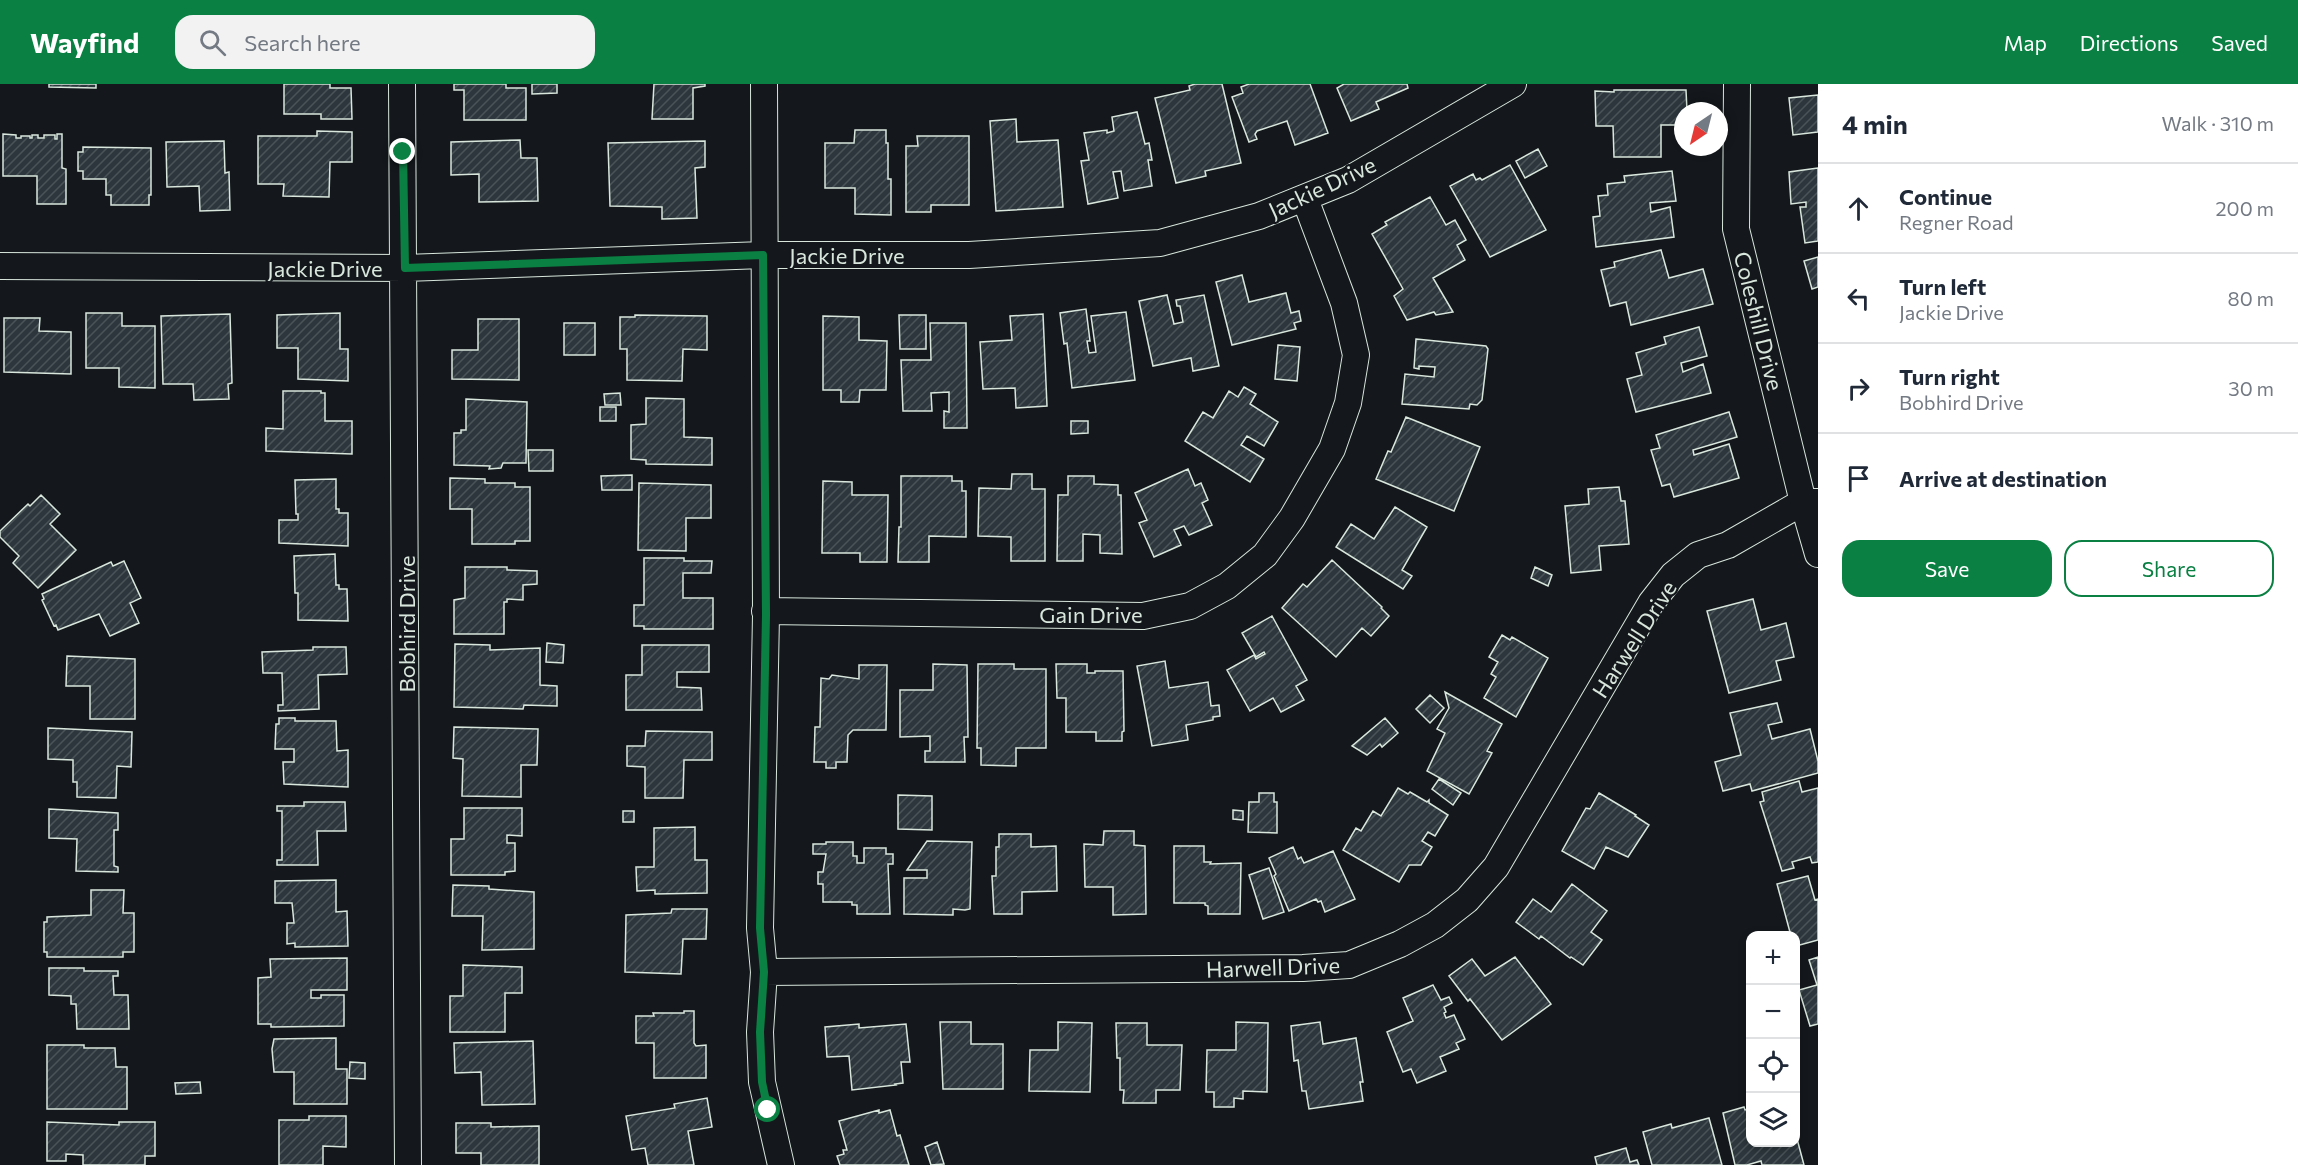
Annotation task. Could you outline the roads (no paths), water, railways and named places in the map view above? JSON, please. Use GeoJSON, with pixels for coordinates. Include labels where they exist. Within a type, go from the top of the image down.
{"type":"FeatureCollection","features":[{"type":"Feature","properties":{"kind":"street","name":"Bobhird Drive"},"geometry":{"type":"LineString","coordinates":[[402,84],[405,268],[408,1165]]}},
{"type":"Feature","properties":{"kind":"street"},"geometry":{"type":"LineString","coordinates":[[764,84],[765,611],[760,928],[764,972],[760,1032],[762,1082],[781,1165]]}},
{"type":"Feature","properties":{"kind":"street","name":"Jackie Drive"},"geometry":{"type":"LineString","coordinates":[[0,266],[405,268],[763,255],[969,255],[1160,243],[1259,216],[1348,180],[1513,84]]}},
{"type":"Feature","properties":{"kind":"street","name":"Coleshill Drive"},"geometry":{"type":"LineString","coordinates":[[1737,84],[1737,229],[1810,502],[1818,554]]}},
{"type":"Feature","properties":{"kind":"street","name":"Gain Drive"},"geometry":{"type":"LineString","coordinates":[[765,611],[1143,616],[1190,606],[1227,586],[1265,555],[1292,518],[1332,449],[1348,403],[1356,356],[1344,303],[1305,199]]}},
{"type":"Feature","properties":{"kind":"street","name":"Harwell Drive"},"geometry":{"type":"LineString","coordinates":[[764,972],[1304,968],[1349,965],[1400,944],[1435,925],[1467,900],[1496,867],[1651,603],[1673,575],[1698,555],[1728,545],[1810,502]]}}]}
